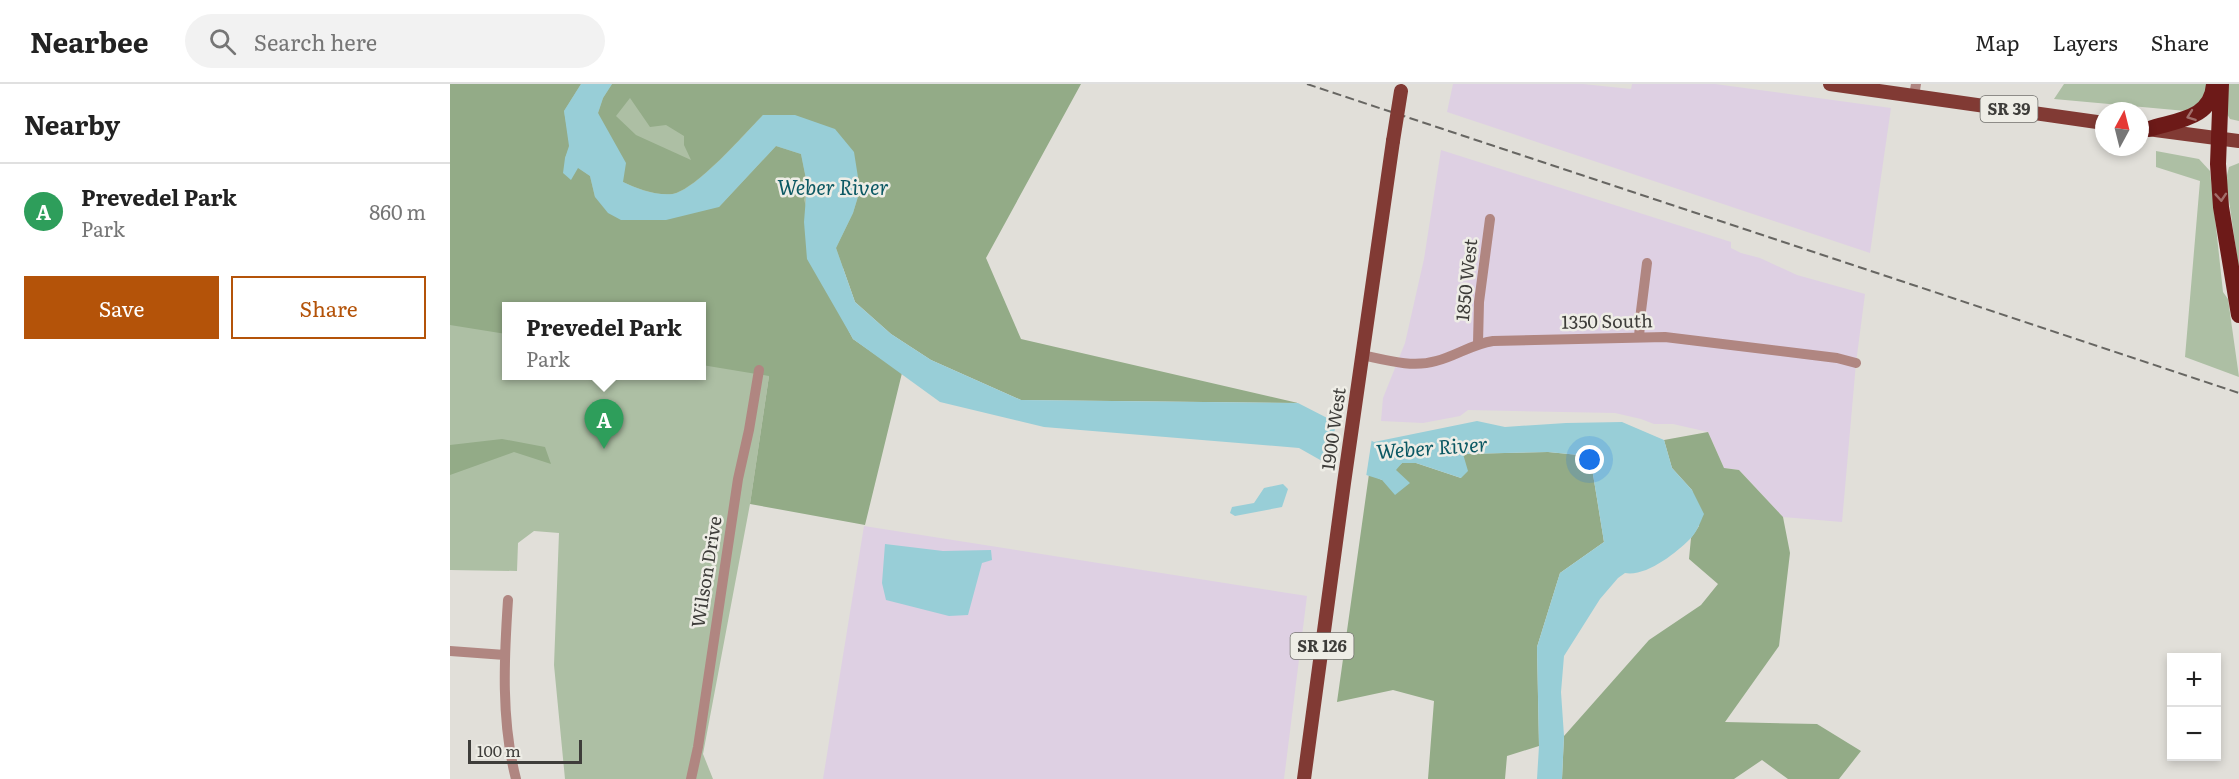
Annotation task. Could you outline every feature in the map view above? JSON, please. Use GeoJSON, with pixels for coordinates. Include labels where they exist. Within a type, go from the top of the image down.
{"type":"FeatureCollection","features":[{"type":"Feature","properties":{"kind":"highway"},"geometry":{"type":"LineString","coordinates":[[2149,127],[2203,111],[2213,95],[2214,84]]}},
{"type":"Feature","properties":{"kind":"highway"},"geometry":{"type":"LineString","coordinates":[[2221,84],[2218,164],[2221,207],[2239,315]]}},
{"type":"Feature","properties":{"kind":"main road","name":"SR 39"},"geometry":{"type":"LineString","coordinates":[[1830,84],[1915,90],[2095,121]]}},
{"type":"Feature","properties":{"kind":"main road","name":"1900 West"},"geometry":{"type":"LineString","coordinates":[[1304,779],[1362,355],[1402,86]]}},
{"type":"Feature","properties":{"kind":"main road"},"geometry":{"type":"LineString","coordinates":[[2149,129],[2239,141]]}},
{"type":"Feature","properties":{"kind":"street","name":"1850 West"},"geometry":{"type":"LineString","coordinates":[[1479,343],[1479,302],[1490,219]]}},
{"type":"Feature","properties":{"kind":"street"},"geometry":{"type":"LineString","coordinates":[[1639,337],[1647,263]]}},
{"type":"Feature","properties":{"kind":"street","name":"1350 South"},"geometry":{"type":"LineString","coordinates":[[1362,355],[1418,364],[1436,361],[1479,343],[1493,341],[1665,337],[1837,358],[1856,363]]}},
{"type":"Feature","properties":{"kind":"street","name":"Wilson Drive"},"geometry":{"type":"LineString","coordinates":[[691,779],[698,747],[738,479],[759,370]]}},
{"type":"Feature","properties":{"kind":"street"},"geometry":{"type":"LineString","coordinates":[[508,600],[505,655],[509,752],[516,779]]}},
{"type":"Feature","properties":{"kind":"street"},"geometry":{"type":"LineString","coordinates":[[450,651],[505,655]]}},
{"type":"Feature","properties":{"kind":"shaded area"},"geometry":{"type":"Polygon","coordinates":[[[1453,84],[1583,84],[1631,89],[1632,84],[1715,84],[1891,108],[1870,253],[1447,112],[1453,84]]]}},
{"type":"Feature","properties":{"kind":"shaded area"},"geometry":{"type":"Polygon","coordinates":[[[1441,150],[1731,242],[1731,248],[1741,253],[1760,258],[1797,275],[1865,294],[1856,363],[1842,522],[1783,517],[1739,470],[1724,468],[1708,432],[1673,424],[1654,424],[1615,413],[1468,410],[1460,416],[1423,423],[1381,421],[1383,398],[1405,343],[1424,259],[1441,150]]]}},
{"type":"Feature","properties":{"kind":"shaded area"},"geometry":{"type":"Polygon","coordinates":[[[864,526],[1307,596],[1284,779],[823,779],[864,526]]]}},
{"type":"Feature","properties":{"kind":"green space"},"geometry":{"type":"Polygon","coordinates":[[[450,84],[968,84],[769,376],[750,504],[703,754],[713,779],[565,779],[554,665],[559,533],[534,531],[518,543],[517,571],[450,570],[450,84]]]}},
{"type":"Feature","properties":{"kind":"green space"},"geometry":{"type":"Polygon","coordinates":[[[450,84],[581,84],[564,111],[570,146],[565,158],[590,176],[595,197],[719,207],[776,146],[801,154],[807,184],[804,200],[840,314],[853,339],[902,373],[865,525],[750,504],[769,376],[706,366],[706,302],[502,302],[502,333],[450,325],[450,84]]]}},
{"type":"Feature","properties":{"kind":"green space"},"geometry":{"type":"Polygon","coordinates":[[[612,84],[1081,84],[986,258],[1021,339],[1298,403],[1021,400],[931,360],[891,334],[855,302],[836,248],[853,213],[860,190],[763,115],[694,183],[672,194],[660,194],[623,182],[598,113],[603,98],[612,84]],[[630,98],[616,116],[636,135],[691,160],[684,145],[684,136],[666,125],[650,127],[630,98]]]}},
{"type":"Feature","properties":{"kind":"green space"},"geometry":{"type":"Polygon","coordinates":[[[2064,84],[2209,84],[2206,98],[2186,111],[2149,108],[2149,102],[2095,103],[2054,99],[2064,84]]]}},
{"type":"Feature","properties":{"kind":"green space"},"geometry":{"type":"Polygon","coordinates":[[[2227,84],[2239,84],[2239,121],[2230,119],[2227,114],[2227,84]]]}},
{"type":"Feature","properties":{"kind":"green space"},"geometry":{"type":"Polygon","coordinates":[[[2156,151],[2199,159],[2210,171],[2223,292],[2228,299],[2239,377],[2185,357],[2200,181],[2156,167],[2156,151]]]}},
{"type":"Feature","properties":{"kind":"green space"},"geometry":{"type":"Polygon","coordinates":[[[2239,163],[2239,271],[2226,179],[2229,167],[2239,163]]]}},
{"type":"Feature","properties":{"kind":"green space"},"geometry":{"type":"Polygon","coordinates":[[[1708,432],[1724,468],[1739,470],[1783,517],[1790,553],[1779,646],[1725,722],[1817,724],[1861,751],[1839,779],[1788,779],[1762,760],[1734,779],[1562,779],[1564,736],[1649,640],[1701,605],[1718,584],[1689,559],[1691,538],[1699,526],[1692,490],[1672,468],[1664,440],[1708,432]]]}},
{"type":"Feature","properties":{"kind":"green space"},"geometry":{"type":"Polygon","coordinates":[[[502,439],[545,447],[551,464],[514,452],[450,475],[450,445],[502,439]]]}},
{"type":"Feature","properties":{"kind":"green space"},"geometry":{"type":"Polygon","coordinates":[[[1548,452],[1579,455],[1591,462],[1604,542],[1560,573],[1537,647],[1539,746],[1507,756],[1505,779],[1428,779],[1434,701],[1393,690],[1337,702],[1369,474],[1382,480],[1402,463],[1416,463],[1461,478],[1462,454],[1548,452]]]}},
{"type":"Feature","properties":{"kind":"water","name":"Weber River"},"geometry":{"type":"Polygon","coordinates":[[[581,84],[612,84],[603,98],[598,113],[626,163],[623,182],[653,193],[673,194],[694,183],[720,160],[763,115],[795,115],[835,129],[854,152],[860,190],[853,213],[836,248],[855,302],[891,334],[931,360],[1021,400],[1298,403],[1374,442],[1477,421],[1505,427],[1622,422],[1664,440],[1672,468],[1692,490],[1704,514],[1692,536],[1669,557],[1651,568],[1625,573],[1618,578],[1600,599],[1564,656],[1561,692],[1564,736],[1562,779],[1537,779],[1539,746],[1537,647],[1560,573],[1604,542],[1591,462],[1579,455],[1548,452],[1463,454],[1468,471],[1461,478],[1416,463],[1402,463],[1396,470],[1410,483],[1395,495],[1382,480],[1322,461],[1299,448],[1044,427],[940,402],[853,339],[807,259],[804,222],[807,184],[801,154],[776,146],[719,207],[666,220],[621,220],[608,213],[595,197],[590,176],[578,168],[571,180],[563,173],[569,146],[564,111],[581,84]]]}},
{"type":"Feature","properties":{"kind":"water"},"geometry":{"type":"Polygon","coordinates":[[[1283,484],[1288,489],[1282,507],[1235,516],[1230,513],[1232,507],[1254,503],[1264,488],[1283,484]]]}},
{"type":"Feature","properties":{"kind":"water"},"geometry":{"type":"Polygon","coordinates":[[[885,544],[943,551],[991,550],[992,560],[982,563],[968,615],[949,616],[886,600],[882,583],[885,544]]]}},
{"type":"Feature","properties":{"kind":"pier"},"geometry":{"type":"Polygon","coordinates":[[[1336,420],[1372,438],[1366,477],[1330,466],[1336,420]]]}},
{"type":"Feature","properties":{"kind":"railway"},"geometry":{"type":"LineString","coordinates":[[1307,84],[2239,393]]}},
{"type":"Feature","properties":{"kind":"place","name":"Prevedel Park"},"geometry":{"type":"Point","coordinates":[604,449]}}]}
